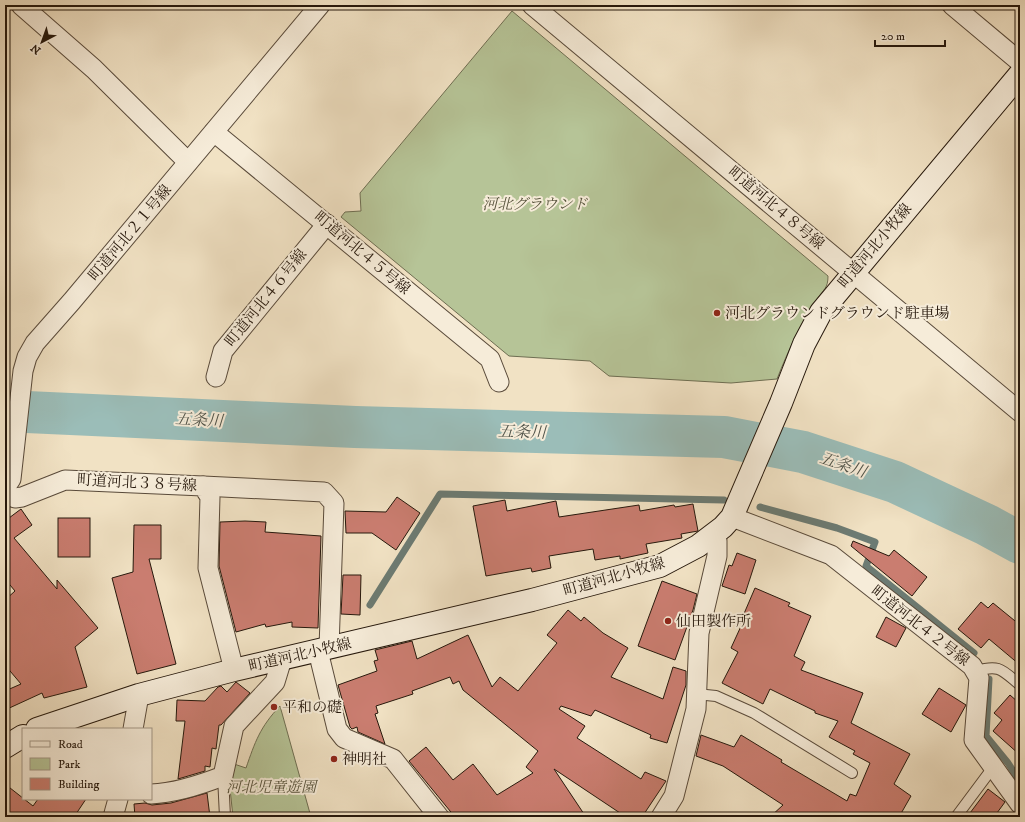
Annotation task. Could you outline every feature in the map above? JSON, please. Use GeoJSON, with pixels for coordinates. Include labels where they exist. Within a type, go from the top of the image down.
{"type":"FeatureCollection","features":[{"type":"Feature","properties":{"kind":"street"},"geometry":{"type":"LineString","coordinates":[[21,5],[94,69],[188,162]]}},
{"type":"Feature","properties":{"kind":"street","name":"町道河北２１号線"},"geometry":{"type":"LineString","coordinates":[[5,488],[11,479],[14,460],[23,371],[34,343],[72,301],[320,5]]}},
{"type":"Feature","properties":{"kind":"street","name":"町道河北４８号線"},"geometry":{"type":"LineString","coordinates":[[532,5],[1020,412]]}},
{"type":"Feature","properties":{"kind":"street"},"geometry":{"type":"LineString","coordinates":[[952,5],[1020,62]]}},
{"type":"Feature","properties":{"kind":"street","name":"町道河北小牧線"},"geometry":{"type":"LineString","coordinates":[[40,728],[139,695],[234,670],[532,600],[660,566],[698,546],[714,535],[732,517],[781,403],[804,344],[821,312],[1020,74]]}},
{"type":"Feature","properties":{"kind":"street","name":"町道河北４５号線"},"geometry":{"type":"LineString","coordinates":[[214,132],[490,359],[499,382]]}},
{"type":"Feature","properties":{"kind":"street","name":"町道河北４６号線"},"geometry":{"type":"LineString","coordinates":[[216,377],[223,351],[327,224]]}},
{"type":"Feature","properties":{"kind":"street","name":"町道河北３８号線"},"geometry":{"type":"LineString","coordinates":[[5,494],[15,498],[22,497],[56,482],[65,480],[203,486],[210,497],[208,568],[234,670]]}},
{"type":"Feature","properties":{"kind":"street"},"geometry":{"type":"LineString","coordinates":[[203,486],[324,492],[334,503],[324,650],[337,729],[344,738],[393,759],[439,817]]}},
{"type":"Feature","properties":{"kind":"street","name":"町道河北４２号線"},"geometry":{"type":"LineString","coordinates":[[732,517],[831,555],[972,666],[979,678],[974,740],[1020,804]]}},
{"type":"Feature","properties":{"kind":"street"},"geometry":{"type":"LineString","coordinates":[[661,817],[674,796],[696,709],[699,633],[717,556],[717,541],[714,535]]}},
{"type":"Feature","properties":{"kind":"street"},"geometry":{"type":"LineString","coordinates":[[152,794],[167,793],[207,783],[223,776],[234,726],[275,682],[282,659]]}},
{"type":"Feature","properties":{"kind":"street"},"geometry":{"type":"LineString","coordinates":[[133,728],[139,695]]}},
{"type":"Feature","properties":{"kind":"street"},"geometry":{"type":"LineString","coordinates":[[5,747],[22,737]]}},
{"type":"Feature","properties":{"kind":"street"},"geometry":{"type":"LineString","coordinates":[[113,817],[118,800]]}},
{"type":"Feature","properties":{"kind":"lane"},"geometry":{"type":"LineString","coordinates":[[976,671],[987,668],[998,668],[1020,685]]}},
{"type":"Feature","properties":{"kind":"lane"},"geometry":{"type":"LineString","coordinates":[[696,694],[716,696],[754,713],[852,773]]}},
{"type":"Feature","properties":{"kind":"lane"},"geometry":{"type":"LineString","coordinates":[[956,817],[994,766]]}},
{"type":"Feature","properties":{"kind":"lane"},"geometry":{"type":"LineString","coordinates":[[223,776],[225,817]]}},
{"type":"Feature","properties":{"kind":"green space","name":"河北グラウンド"},"geometry":{"type":"Polygon","coordinates":[[[512,11],[828,276],[826,286],[800,328],[777,379],[731,383],[609,376],[590,361],[509,356],[341,217],[345,212],[361,211],[360,193],[512,11]]]}},
{"type":"Feature","properties":{"kind":"green space","name":"河北児童遊園"},"geometry":{"type":"Polygon","coordinates":[[[280,706],[311,817],[233,817],[228,770],[231,763],[246,768],[259,735],[280,706]]]}},
{"type":"Feature","properties":{"kind":"building"},"geometry":{"type":"Polygon","coordinates":[[[397,497],[420,513],[396,550],[372,533],[346,533],[345,511],[386,512],[397,497]]]}},
{"type":"Feature","properties":{"kind":"building"},"geometry":{"type":"Polygon","coordinates":[[[505,500],[507,511],[556,501],[559,517],[639,505],[640,511],[674,505],[675,507],[693,504],[698,531],[681,534],[682,538],[646,544],[648,553],[620,559],[620,556],[595,560],[593,549],[549,556],[551,568],[532,572],[531,568],[486,576],[473,506],[505,500]]]}},
{"type":"Feature","properties":{"kind":"building"},"geometry":{"type":"Polygon","coordinates":[[[21,509],[32,525],[14,538],[57,589],[57,580],[98,628],[75,647],[87,687],[44,698],[42,693],[5,710],[5,691],[21,684],[5,665],[5,600],[15,591],[5,579],[5,521],[21,509]]]}},
{"type":"Feature","properties":{"kind":"building"},"geometry":{"type":"Polygon","coordinates":[[[58,518],[90,518],[90,557],[58,557],[58,518]]]}},
{"type":"Feature","properties":{"kind":"building"},"geometry":{"type":"Polygon","coordinates":[[[220,522],[266,522],[265,532],[321,536],[318,628],[292,627],[292,622],[266,627],[265,624],[236,632],[219,566],[220,522]]]}},
{"type":"Feature","properties":{"kind":"building"},"geometry":{"type":"Polygon","coordinates":[[[134,525],[161,525],[161,559],[149,559],[176,664],[137,674],[112,578],[133,572],[134,525]]]}},
{"type":"Feature","properties":{"kind":"building"},"geometry":{"type":"Polygon","coordinates":[[[853,541],[889,556],[894,550],[927,577],[912,596],[851,546],[853,541]]]}},
{"type":"Feature","properties":{"kind":"building"},"geometry":{"type":"Polygon","coordinates":[[[737,553],[756,560],[745,594],[722,586],[729,565],[732,566],[737,553]]]}},
{"type":"Feature","properties":{"kind":"building"},"geometry":{"type":"Polygon","coordinates":[[[343,575],[361,575],[360,615],[341,614],[343,575]]]}},
{"type":"Feature","properties":{"kind":"building","name":"仙田製作所"},"geometry":{"type":"Polygon","coordinates":[[[662,581],[697,594],[693,610],[675,660],[638,646],[662,581]]]}},
{"type":"Feature","properties":{"kind":"building"},"geometry":{"type":"Polygon","coordinates":[[[755,588],[790,603],[788,606],[811,616],[794,656],[805,662],[801,670],[863,693],[851,723],[910,754],[894,784],[911,796],[899,817],[770,817],[783,805],[723,766],[696,756],[701,735],[734,747],[741,735],[782,760],[781,762],[847,801],[850,794],[856,796],[870,763],[853,754],[855,751],[829,737],[838,721],[815,713],[815,711],[770,689],[763,704],[722,683],[738,652],[731,648],[742,624],[740,623],[755,588]]]}},
{"type":"Feature","properties":{"kind":"building"},"geometry":{"type":"Polygon","coordinates":[[[981,602],[988,608],[993,603],[1020,625],[1020,665],[989,639],[981,648],[958,629],[981,602]]]}},
{"type":"Feature","properties":{"kind":"building"},"geometry":{"type":"Polygon","coordinates":[[[568,610],[581,621],[584,617],[603,633],[628,648],[611,677],[663,699],[673,667],[686,671],[686,685],[667,743],[650,738],[651,735],[595,710],[591,716],[561,706],[559,709],[585,726],[577,738],[641,779],[645,772],[666,781],[642,817],[626,817],[554,769],[586,817],[455,817],[409,761],[426,747],[453,780],[473,764],[497,795],[533,773],[526,767],[538,751],[463,690],[459,681],[453,684],[450,677],[412,691],[413,694],[376,706],[378,713],[375,714],[385,744],[358,732],[357,727],[352,729],[350,727],[338,685],[377,671],[374,661],[378,660],[375,650],[412,641],[417,659],[468,635],[492,687],[500,677],[518,691],[557,643],[547,635],[568,610]]]}},
{"type":"Feature","properties":{"kind":"building"},"geometry":{"type":"Polygon","coordinates":[[[886,617],[906,628],[896,647],[876,637],[886,617]]]}},
{"type":"Feature","properties":{"kind":"building"},"geometry":{"type":"Polygon","coordinates":[[[236,682],[250,693],[221,725],[219,725],[216,749],[212,748],[210,767],[205,766],[205,771],[178,779],[185,721],[176,721],[177,700],[205,701],[218,687],[221,686],[227,692],[236,682]]]}},
{"type":"Feature","properties":{"kind":"building"},"geometry":{"type":"Polygon","coordinates":[[[939,688],[966,705],[951,732],[922,714],[939,688]]]}},
{"type":"Feature","properties":{"kind":"building"},"geometry":{"type":"Polygon","coordinates":[[[1010,695],[1018,702],[1020,700],[1020,755],[993,731],[1002,720],[994,713],[1010,695]]]}},
{"type":"Feature","properties":{"kind":"building"},"geometry":{"type":"Polygon","coordinates":[[[5,784],[22,797],[22,800],[25,800],[33,806],[37,800],[85,800],[74,817],[5,817],[5,784]]]}},
{"type":"Feature","properties":{"kind":"building"},"geometry":{"type":"Polygon","coordinates":[[[988,789],[1005,802],[994,817],[967,817],[988,789]]]}},
{"type":"Feature","properties":{"kind":"building"},"geometry":{"type":"Polygon","coordinates":[[[207,793],[210,817],[135,817],[134,804],[145,803],[152,805],[171,803],[207,793]]]}},
{"type":"Feature","properties":{"kind":"waterway","name":"五条川"},"geometry":{"type":"LineString","coordinates":[[5,411],[355,427],[724,437],[803,452],[895,482],[987,525],[1020,543]]}},
{"type":"Feature","properties":{"kind":"waterway"},"geometry":{"type":"LineString","coordinates":[[370,605],[440,494],[724,500]]}},
{"type":"Feature","properties":{"kind":"waterway"},"geometry":{"type":"LineString","coordinates":[[760,507],[837,528],[875,542],[866,566],[974,653]]}},
{"type":"Feature","properties":{"kind":"waterway"},"geometry":{"type":"LineString","coordinates":[[989,679],[986,736],[1008,763],[1020,782]]}},
{"type":"Feature","properties":{"kind":"place","name":"河北グラウンドグラウンド駐車場"},"geometry":{"type":"Point","coordinates":[717,313]}},
{"type":"Feature","properties":{"kind":"place","name":"仙田製作所"},"geometry":{"type":"Point","coordinates":[668,621]}},
{"type":"Feature","properties":{"kind":"place","name":"平和の礎"},"geometry":{"type":"Point","coordinates":[274,707]}},
{"type":"Feature","properties":{"kind":"place","name":"神明社"},"geometry":{"type":"Point","coordinates":[334,759]}}]}
